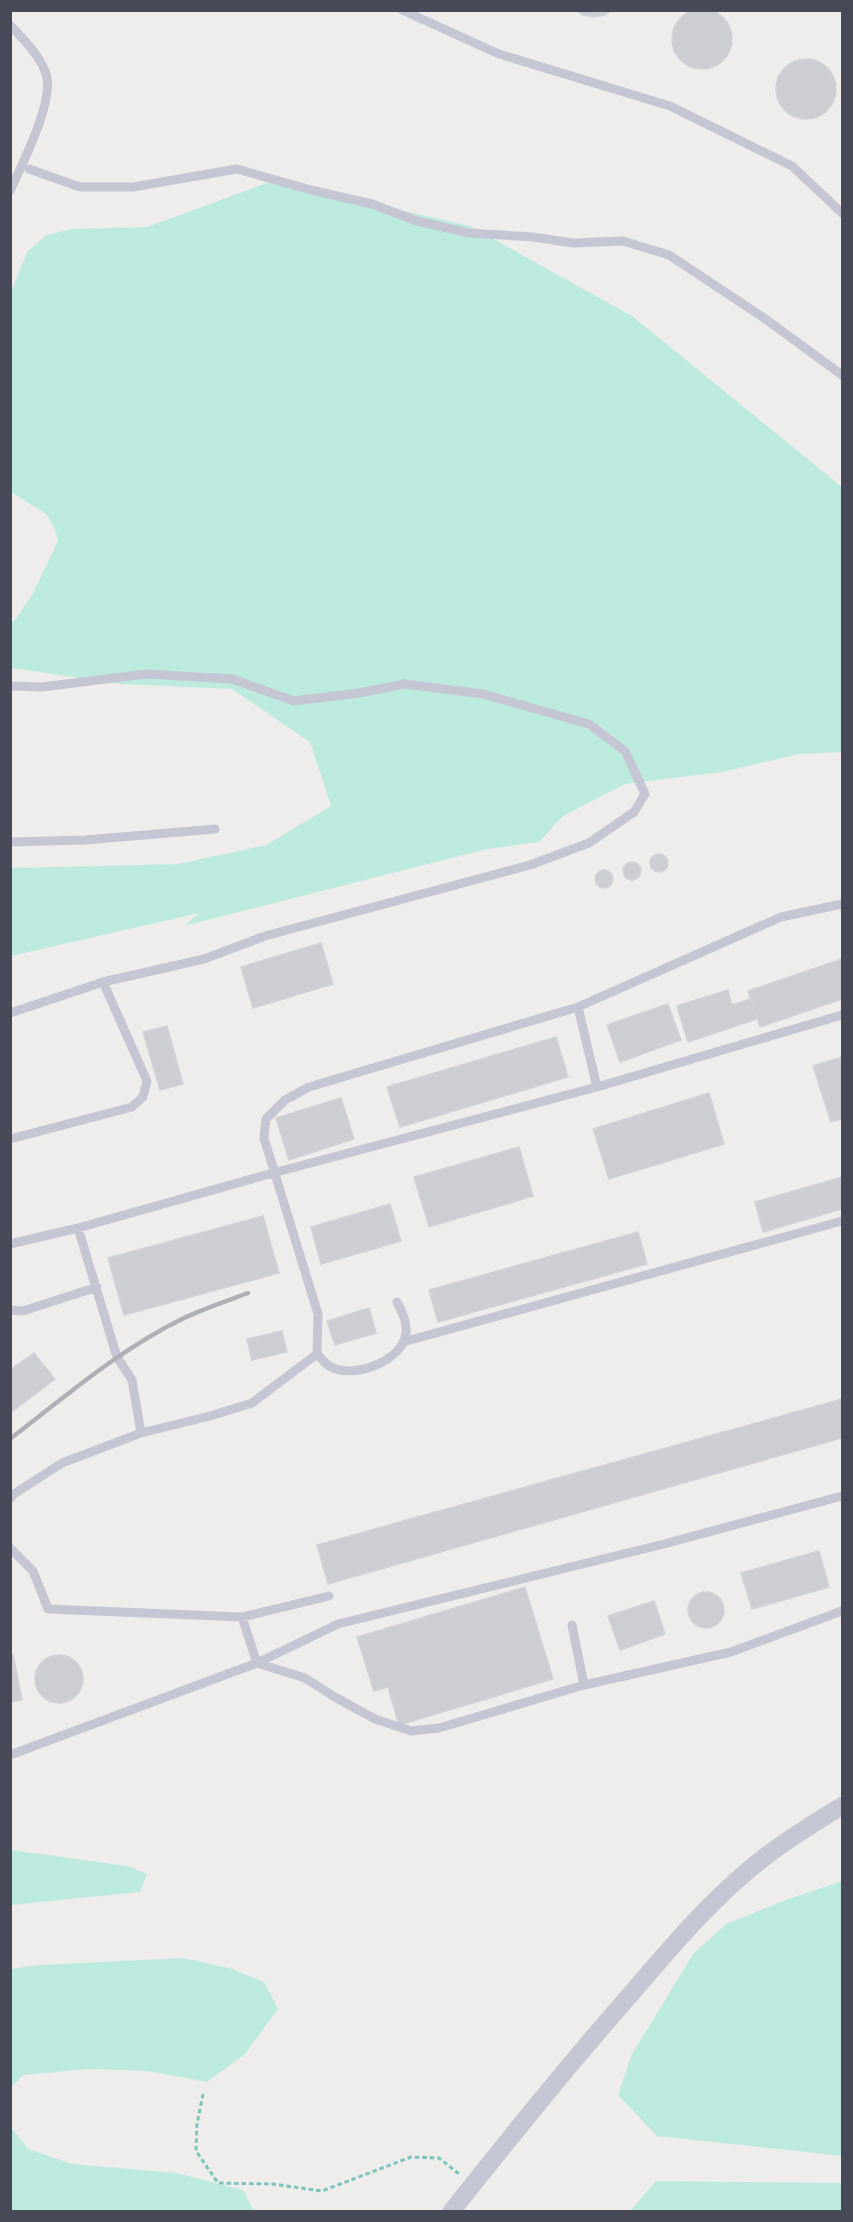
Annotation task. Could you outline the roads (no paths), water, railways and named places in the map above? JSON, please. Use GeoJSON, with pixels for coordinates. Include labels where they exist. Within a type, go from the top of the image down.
{"type":"FeatureCollection","features":[{"type":"Feature","properties":{"kind":"street"},"geometry":{"type":"LineString","coordinates":[[451,2211],[557,2078],[672,1947],[718,1899],[765,1856],[843,1806]]}},
{"type":"Feature","properties":{"kind":"lane"},"geometry":{"type":"LineString","coordinates":[[402,10],[499,54],[670,106],[792,166],[843,213]]}},
{"type":"Feature","properties":{"kind":"lane"},"geometry":{"type":"LineString","coordinates":[[10,25],[38,59],[47,77],[46,100],[26,157],[10,191]]}},
{"type":"Feature","properties":{"kind":"lane"},"geometry":{"type":"LineString","coordinates":[[29,169],[80,187],[133,187],[237,169],[372,204],[417,221],[469,233],[533,237],[573,243],[623,242],[669,255],[764,318],[843,375]]}},
{"type":"Feature","properties":{"kind":"lane"},"geometry":{"type":"LineString","coordinates":[[10,686],[42,687],[146,674],[232,679],[294,701],[359,693],[405,684],[483,694],[590,724],[625,751],[645,794],[634,812],[589,843],[530,865],[265,936],[204,959],[103,982],[10,1013]]}},
{"type":"Feature","properties":{"kind":"lane"},"geometry":{"type":"LineString","coordinates":[[10,842],[85,840],[215,829]]}},
{"type":"Feature","properties":{"kind":"lane"},"geometry":{"type":"LineString","coordinates":[[397,1302],[406,1321],[406,1334],[393,1358],[379,1365],[346,1371],[330,1367],[317,1354],[318,1314],[264,1138],[266,1119],[285,1100],[309,1087],[579,1007],[781,917],[843,904]]}},
{"type":"Feature","properties":{"kind":"lane"},"geometry":{"type":"LineString","coordinates":[[10,1139],[132,1107],[143,1097],[147,1081],[103,982]]}},
{"type":"Feature","properties":{"kind":"lane"},"geometry":{"type":"LineString","coordinates":[[579,1007],[597,1087]]}},
{"type":"Feature","properties":{"kind":"lane"},"geometry":{"type":"LineString","coordinates":[[10,1244],[78,1228],[273,1173],[597,1087],[843,1015]]}},
{"type":"Feature","properties":{"kind":"lane"},"geometry":{"type":"LineString","coordinates":[[403,1342],[843,1221]]}},
{"type":"Feature","properties":{"kind":"lane"},"geometry":{"type":"LineString","coordinates":[[78,1228],[117,1357],[132,1380],[141,1433]]}},
{"type":"Feature","properties":{"kind":"lane"},"geometry":{"type":"LineString","coordinates":[[10,1310],[23,1311],[97,1287]]}},
{"type":"Feature","properties":{"kind":"lane"},"geometry":{"type":"LineString","coordinates":[[10,1499],[14,1494],[62,1463],[141,1433],[252,1403],[317,1354]]}},
{"type":"Feature","properties":{"kind":"lane"},"geometry":{"type":"LineString","coordinates":[[10,1755],[257,1663],[338,1624],[675,1541],[843,1496]]}},
{"type":"Feature","properties":{"kind":"lane"},"geometry":{"type":"LineString","coordinates":[[10,1548],[33,1571],[48,1609],[242,1617],[329,1596]]}},
{"type":"Feature","properties":{"kind":"lane"},"geometry":{"type":"LineString","coordinates":[[257,1663],[305,1678],[375,1719],[411,1731],[439,1728],[584,1685],[731,1652],[843,1611]]}},
{"type":"Feature","properties":{"kind":"lane"},"geometry":{"type":"LineString","coordinates":[[242,1617],[257,1663]]}},
{"type":"Feature","properties":{"kind":"lane"},"geometry":{"type":"LineString","coordinates":[[572,1625],[584,1685]]}},
{"type":"Feature","properties":{"kind":"railway"},"geometry":{"type":"LineString","coordinates":[[10,1439],[94,1374],[160,1330],[248,1293]]}}]}
